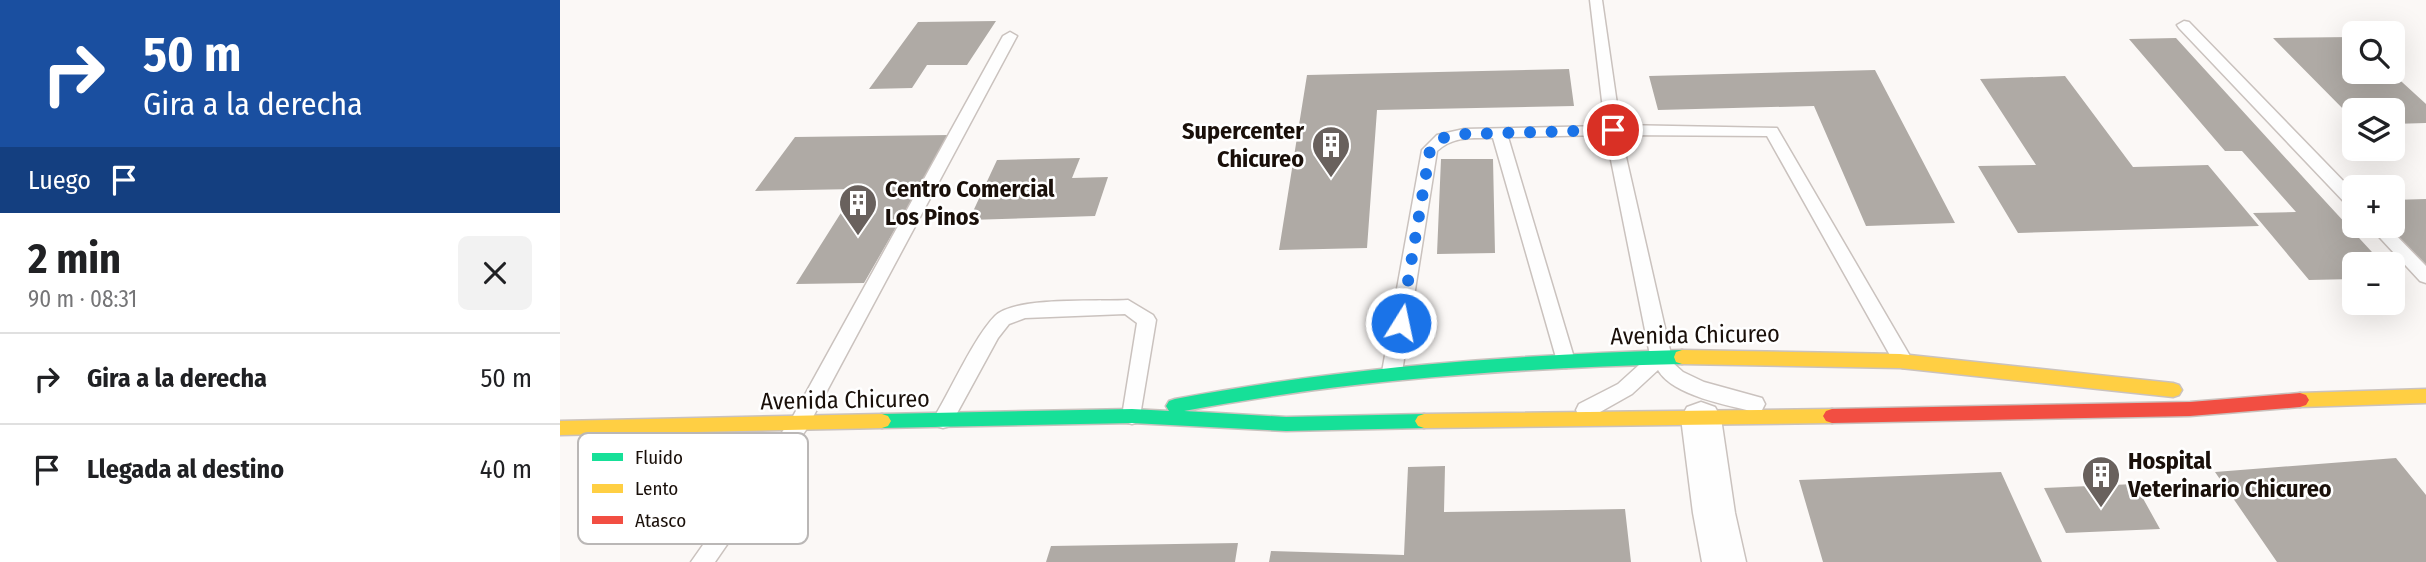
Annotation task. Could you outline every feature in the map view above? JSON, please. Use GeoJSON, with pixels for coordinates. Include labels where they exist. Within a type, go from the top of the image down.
{"type":"FeatureCollection","features":[{"type":"Feature","properties":{"kind":"main road","name":"Avenida Chicureo"},"geometry":{"type":"LineString","coordinates":[[1132,416],[1278,387],[1392,372],[1566,361],[1754,355],[1903,361],[2262,401],[2422,402]]}},
{"type":"Feature","properties":{"kind":"main road","name":"Avenida Chicureo"},"geometry":{"type":"LineString","coordinates":[[560,428],[1132,416],[1286,424],[1570,417],[1799,417],[2190,409],[2262,401]]}},
{"type":"Feature","properties":{"kind":"street"},"geometry":{"type":"LineString","coordinates":[[1701,418],[1714,513],[1724,562]]}},
{"type":"Feature","properties":{"kind":"lane"},"geometry":{"type":"LineString","coordinates":[[1596,0],[1613,130],[1660,357],[1669,372],[1706,391],[1799,417]]}},
{"type":"Feature","properties":{"kind":"lane"},"geometry":{"type":"LineString","coordinates":[[2184,25],[2342,190]]}},
{"type":"Feature","properties":{"kind":"lane"},"geometry":{"type":"LineString","coordinates":[[793,433],[1010,36]]}},
{"type":"Feature","properties":{"kind":"lane"},"geometry":{"type":"LineString","coordinates":[[1392,372],[1430,150],[1442,138],[1464,134],[1613,130],[1772,131],[1903,361]]}},
{"type":"Feature","properties":{"kind":"lane"},"geometry":{"type":"LineString","coordinates":[[1500,133],[1566,361]]}},
{"type":"Feature","properties":{"kind":"lane"},"geometry":{"type":"LineString","coordinates":[[2389,238],[2426,277]]}},
{"type":"Feature","properties":{"kind":"lane"},"geometry":{"type":"LineString","coordinates":[[943,420],[992,333],[1003,319],[1023,311],[1128,307],[1147,320],[1132,416]]}},
{"type":"Feature","properties":{"kind":"lane"},"geometry":{"type":"LineString","coordinates":[[1570,417],[1625,388],[1660,357]]}},
{"type":"Feature","properties":{"kind":"lane"},"geometry":{"type":"LineString","coordinates":[[702,562],[715,544]]}},
{"type":"Feature","properties":{"kind":"building"},"geometry":{"type":"Polygon","coordinates":[[[996,21],[967,65],[927,65],[912,88],[869,89],[918,22],[996,21]]]}},
{"type":"Feature","properties":{"kind":"building"},"geometry":{"type":"Polygon","coordinates":[[[2342,37],[2342,84],[2404,84],[2426,104],[2426,123],[2405,124],[2405,98],[2342,98],[2342,108],[2273,38],[2342,37]]]}},
{"type":"Feature","properties":{"kind":"building"},"geometry":{"type":"Polygon","coordinates":[[[2176,38],[2342,219],[2342,238],[2359,238],[2372,252],[2342,252],[2342,279],[2309,280],[2253,213],[2296,212],[2242,151],[2225,151],[2129,39],[2176,38]]]}},
{"type":"Feature","properties":{"kind":"building","name":"Supercenter Chicureo"},"geometry":{"type":"Polygon","coordinates":[[[1569,69],[1574,106],[1377,110],[1367,248],[1279,250],[1307,75],[1569,69]]]}},
{"type":"Feature","properties":{"kind":"building"},"geometry":{"type":"Polygon","coordinates":[[[1875,70],[1955,223],[1866,226],[1814,106],[1658,110],[1649,76],[1875,70]]]}},
{"type":"Feature","properties":{"kind":"building"},"geometry":{"type":"Polygon","coordinates":[[[2065,76],[2133,167],[2208,165],[2259,226],[2018,233],[1978,166],[2036,165],[1980,79],[2065,76]]]}},
{"type":"Feature","properties":{"kind":"building","name":"Centro Comercial Los Pinos"},"geometry":{"type":"Polygon","coordinates":[[[949,135],[864,283],[796,284],[856,189],[755,191],[795,137],[949,135]]]}},
{"type":"Feature","properties":{"kind":"building"},"geometry":{"type":"Polygon","coordinates":[[[1080,158],[1072,178],[1108,177],[1095,216],[969,220],[997,160],[1080,158]]]}},
{"type":"Feature","properties":{"kind":"building"},"geometry":{"type":"Polygon","coordinates":[[[1441,159],[1493,159],[1495,253],[1437,254],[1441,159]]]}},
{"type":"Feature","properties":{"kind":"building"},"geometry":{"type":"Polygon","coordinates":[[[2426,199],[2426,265],[2400,238],[2405,238],[2405,200],[2426,199]]]}},
{"type":"Feature","properties":{"kind":"building"},"geometry":{"type":"Polygon","coordinates":[[[2396,458],[2426,495],[2426,562],[2277,562],[2215,472],[2396,458]]]}},
{"type":"Feature","properties":{"kind":"building"},"geometry":{"type":"Polygon","coordinates":[[[1445,466],[1444,512],[1625,509],[1631,562],[1269,562],[1271,551],[1404,555],[1408,467],[1445,466]]]}},
{"type":"Feature","properties":{"kind":"building"},"geometry":{"type":"Polygon","coordinates":[[[2001,472],[2042,562],[1823,562],[1799,480],[2001,472]]]}},
{"type":"Feature","properties":{"kind":"building","name":"Hospital Veterinario Chicureo"},"geometry":{"type":"Polygon","coordinates":[[[2135,484],[2160,529],[2066,533],[2044,488],[2135,484]]]}},
{"type":"Feature","properties":{"kind":"building"},"geometry":{"type":"Polygon","coordinates":[[[1238,543],[1235,562],[1046,562],[1051,546],[1238,543]]]}},
{"type":"Feature","properties":{"kind":"traffic: fast"},"geometry":{"type":"LineString","coordinates":[[1175,406],[1364,376],[1555,361],[1682,357]]}},
{"type":"Feature","properties":{"kind":"traffic: fast"},"geometry":{"type":"LineString","coordinates":[[882,421],[1132,416],[1286,424],[1424,421]]}},
{"type":"Feature","properties":{"kind":"traffic: slow"},"geometry":{"type":"LineString","coordinates":[[1682,357],[1900,361],[2173,390]]}},
{"type":"Feature","properties":{"kind":"traffic: slow"},"geometry":{"type":"LineString","coordinates":[[2300,400],[2426,396]]}},
{"type":"Feature","properties":{"kind":"traffic: slow"},"geometry":{"type":"LineString","coordinates":[[1424,421],[1832,416]]}},
{"type":"Feature","properties":{"kind":"traffic: slow"},"geometry":{"type":"LineString","coordinates":[[560,428],[882,421]]}},
{"type":"Feature","properties":{"kind":"traffic: jam"},"geometry":{"type":"LineString","coordinates":[[1832,416],[2190,409],[2300,400]]}},
{"type":"Feature","properties":{"kind":"place","name":"Supercenter Chicureo"},"geometry":{"type":"Point","coordinates":[1331,179]}},
{"type":"Feature","properties":{"kind":"place","name":"Centro Comercial Los Pinos"},"geometry":{"type":"Point","coordinates":[858,237]}},
{"type":"Feature","properties":{"kind":"place","name":"Hospital Veterinario Chicureo"},"geometry":{"type":"Point","coordinates":[2101,509]}},
{"type":"Feature","properties":{"kind":"route"},"geometry":{"type":"LineString","coordinates":[[1401,323],[1430,150],[1442,138],[1464,134],[1613,130]]}}]}
